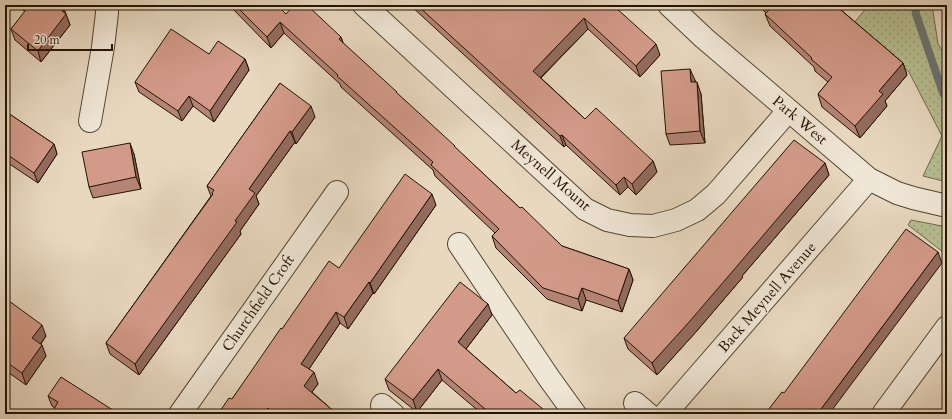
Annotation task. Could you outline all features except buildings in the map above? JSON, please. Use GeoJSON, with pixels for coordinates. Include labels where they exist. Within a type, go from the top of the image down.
{"type":"FeatureCollection","features":[{"type":"Feature","properties":{"kind":"street"},"geometry":{"type":"LineString","coordinates":[[90,120],[103,47],[107,5]]}},
{"type":"Feature","properties":{"kind":"street","name":"Meynell Mount"},"geometry":{"type":"LineString","coordinates":[[364,5],[585,209],[606,220],[622,224],[653,226],[676,220],[697,210],[716,194],[788,110]]}},
{"type":"Feature","properties":{"kind":"street","name":"Park West"},"geometry":{"type":"LineString","coordinates":[[670,5],[704,38],[869,179],[897,193],[947,206]]}},
{"type":"Feature","properties":{"kind":"street","name":"Back Meynell Avenue"},"geometry":{"type":"LineString","coordinates":[[665,414],[869,179]]}},
{"type":"Feature","properties":{"kind":"street","name":"Churchfield Croft"},"geometry":{"type":"LineString","coordinates":[[180,414],[337,192]]}},
{"type":"Feature","properties":{"kind":"street"},"geometry":{"type":"LineString","coordinates":[[459,244],[575,414]]}},
{"type":"Feature","properties":{"kind":"street"},"geometry":{"type":"LineString","coordinates":[[884,414],[947,327]]}},
{"type":"Feature","properties":{"kind":"green space"},"geometry":{"type":"Polygon","coordinates":[[[869,5],[932,5],[938,44],[947,58],[947,182],[923,176],[942,136],[909,72],[853,24],[869,5]]]}},
{"type":"Feature","properties":{"kind":"green space"},"geometry":{"type":"Polygon","coordinates":[[[911,220],[947,227],[947,255],[908,225],[911,220]]]}},
{"type":"Feature","properties":{"kind":"waterway"},"geometry":{"type":"LineString","coordinates":[[915,5],[916,14],[943,93],[947,98]]}}]}
